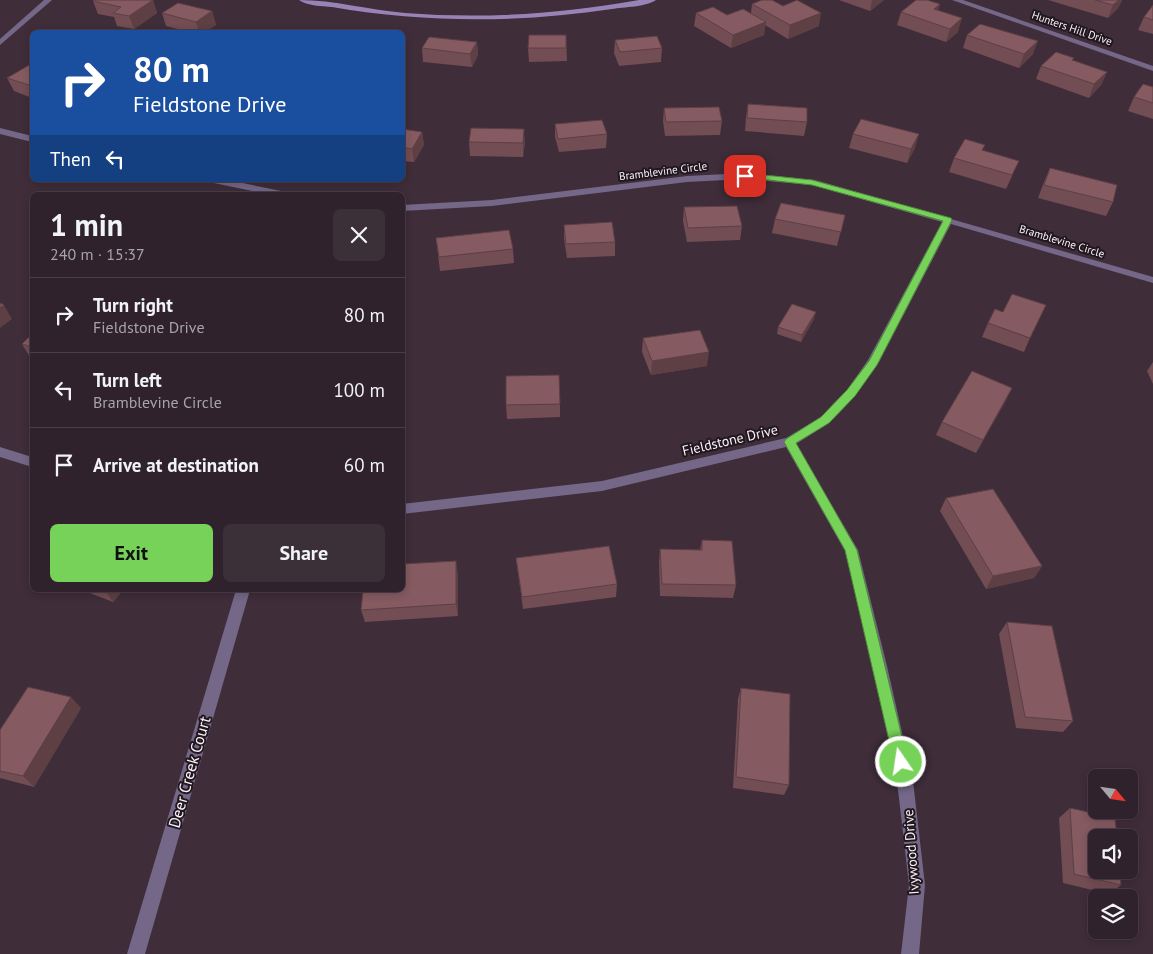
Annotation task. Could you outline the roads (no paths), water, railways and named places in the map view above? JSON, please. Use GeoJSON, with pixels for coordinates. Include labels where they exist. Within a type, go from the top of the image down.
{"type":"FeatureCollection","features":[{"type":"Feature","properties":{"kind":"street"},"geometry":{"type":"LineString","coordinates":[[0,44],[48,0]]}},
{"type":"Feature","properties":{"kind":"street"},"geometry":{"type":"LineString","coordinates":[[303,0],[369,11],[421,16],[502,18],[556,15],[652,0]]}},
{"type":"Feature","properties":{"kind":"street","name":"Hunters Hill Drive"},"geometry":{"type":"LineString","coordinates":[[956,0],[1153,68]]}},
{"type":"Feature","properties":{"kind":"street"},"geometry":{"type":"LineString","coordinates":[[0,131],[30,138]]}},
{"type":"Feature","properties":{"kind":"street","name":"Bramblevine Circle"},"geometry":{"type":"LineString","coordinates":[[405,208],[492,203],[687,179],[745,176],[812,182],[1153,280]]}},
{"type":"Feature","properties":{"kind":"street"},"geometry":{"type":"LineString","coordinates":[[224,182],[272,192]]}},
{"type":"Feature","properties":{"kind":"street","name":"Fieldstone Drive"},"geometry":{"type":"LineString","coordinates":[[405,509],[602,486],[790,442],[825,420],[851,393],[874,362],[948,220]]}},
{"type":"Feature","properties":{"kind":"street","name":"Ivywood Drive"},"geometry":{"type":"LineString","coordinates":[[790,442],[851,550],[880,666],[905,781],[916,875],[910,954]]}},
{"type":"Feature","properties":{"kind":"street"},"geometry":{"type":"LineString","coordinates":[[0,452],[30,461]]}},
{"type":"Feature","properties":{"kind":"street","name":"Deer Creek Court"},"geometry":{"type":"LineString","coordinates":[[136,954],[242,592]]}}]}
